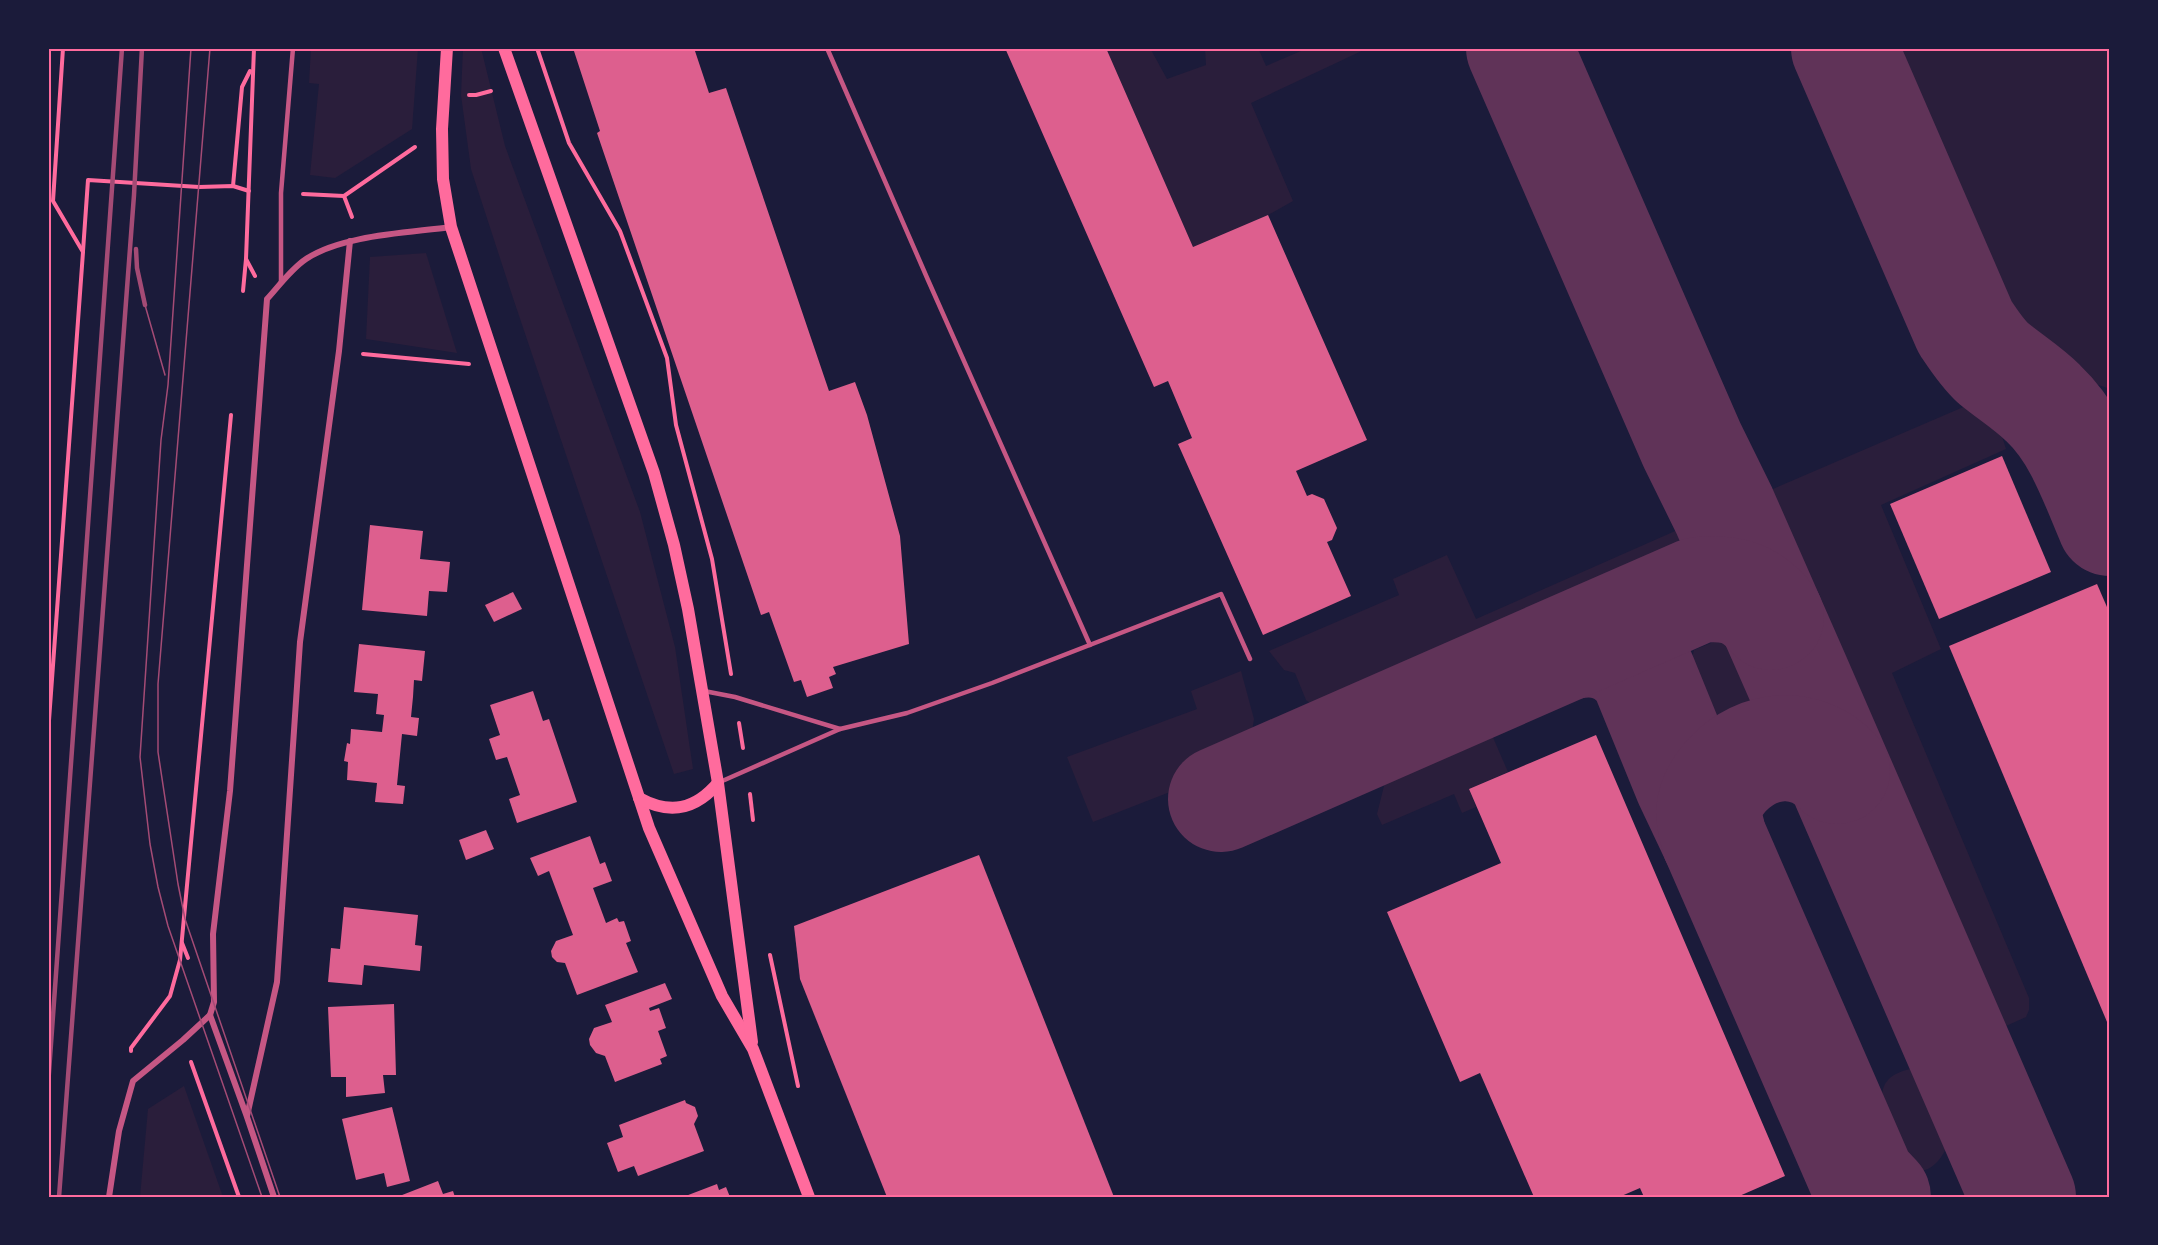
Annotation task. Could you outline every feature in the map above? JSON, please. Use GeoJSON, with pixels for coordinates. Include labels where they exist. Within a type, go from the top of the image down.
{"type":"FeatureCollection","features":[{"type":"Feature","properties":{"kind":"main road"},"geometry":{"type":"LineString","coordinates":[[447,48],[442,129],[443,179],[451,227],[649,828],[722,996],[753,1049],[809,1197]]}},
{"type":"Feature","properties":{"kind":"main road"},"geometry":{"type":"LineString","coordinates":[[504,48],[654,473],[674,545],[686,598],[718,783],[753,1049]]}},
{"type":"Feature","properties":{"kind":"main road"},"geometry":{"type":"LineString","coordinates":[[639,798],[652,806],[682,807],[708,795],[718,783]]}},
{"type":"Feature","properties":{"kind":"street"},"geometry":{"type":"LineString","coordinates":[[109,1197],[119,1131],[133,1081],[210,1015],[214,1002],[213,934],[230,791],[267,299],[304,260],[328,247],[351,241],[451,227]]}},
{"type":"Feature","properties":{"kind":"street"},"geometry":{"type":"LineString","coordinates":[[247,1117],[277,982],[300,642],[339,351],[351,241]]}},
{"type":"Feature","properties":{"kind":"street"},"geometry":{"type":"LineString","coordinates":[[210,1015],[274,1197]]}},
{"type":"Feature","properties":{"kind":"lane"},"geometry":{"type":"LineString","coordinates":[[281,283],[281,193],[293,48]]}},
{"type":"Feature","properties":{"kind":"lane"},"geometry":{"type":"LineString","coordinates":[[827,48],[927,280],[1090,645]]}},
{"type":"Feature","properties":{"kind":"lane"},"geometry":{"type":"LineString","coordinates":[[718,783],[840,729],[907,713],[1221,594],[1250,659]]}},
{"type":"Feature","properties":{"kind":"lane"},"geometry":{"type":"LineString","coordinates":[[701,690],[735,697],[840,729]]}},
{"type":"Feature","properties":{"kind":"path"},"geometry":{"type":"LineString","coordinates":[[63,48],[53,201],[82,252]]}},
{"type":"Feature","properties":{"kind":"path"},"geometry":{"type":"LineString","coordinates":[[243,294],[254,48]]}},
{"type":"Feature","properties":{"kind":"path"},"geometry":{"type":"LineString","coordinates":[[233,186],[242,87],[250,71]]}},
{"type":"Feature","properties":{"kind":"path"},"geometry":{"type":"LineString","coordinates":[[281,193],[344,196],[416,147]]}},
{"type":"Feature","properties":{"kind":"path"},"geometry":{"type":"LineString","coordinates":[[48,734],[88,180],[199,187],[233,186],[249,191]]}},
{"type":"Feature","properties":{"kind":"path"},"geometry":{"type":"LineString","coordinates":[[246,259],[267,299]]}},
{"type":"Feature","properties":{"kind":"path"},"geometry":{"type":"LineString","coordinates":[[339,351],[497,367]]}},
{"type":"Feature","properties":{"kind":"path"},"geometry":{"type":"LineString","coordinates":[[133,1081],[131,1048],[170,996],[180,960],[232,412]]}},
{"type":"Feature","properties":{"kind":"path"},"geometry":{"type":"LineString","coordinates":[[183,1040],[239,1197]]}},
{"type":"Feature","properties":{"kind":"shaded area"},"geometry":{"type":"Polygon","coordinates":[[[311,48],[418,48],[412,129],[335,178],[310,175],[319,84],[309,83],[311,48]]]}},
{"type":"Feature","properties":{"kind":"shaded area"},"geometry":{"type":"Polygon","coordinates":[[[463,48],[481,48],[505,146],[640,512],[675,647],[693,769],[674,774],[471,169],[461,95],[463,48]]]}},
{"type":"Feature","properties":{"kind":"shaded area"},"geometry":{"type":"Polygon","coordinates":[[[1106,48],[1150,48],[1167,79],[1206,65],[1205,48],[1258,48],[1266,66],[1308,48],[1368,48],[1251,103],[1293,201],[1268,215],[1193,247],[1106,48]]]}},
{"type":"Feature","properties":{"kind":"shaded area"},"geometry":{"type":"Polygon","coordinates":[[[1877,48],[2110,48],[2110,389],[2025,359],[2007,344],[1877,48]]]}},
{"type":"Feature","properties":{"kind":"shaded area"},"geometry":{"type":"Polygon","coordinates":[[[426,253],[457,353],[366,339],[370,257],[426,253]]]}},
{"type":"Feature","properties":{"kind":"shaded area"},"geometry":{"type":"Polygon","coordinates":[[[1989,396],[2006,449],[1881,505],[1941,649],[1892,673],[2029,998],[2029,1010],[2026,1017],[1994,1029],[1982,1025],[1965,1013],[1756,554],[1749,525],[1759,495],[1989,396]]]}},
{"type":"Feature","properties":{"kind":"shaded area"},"geometry":{"type":"Polygon","coordinates":[[[1682,528],[1678,551],[1658,575],[1324,715],[1306,700],[1295,673],[1284,670],[1269,651],[1399,595],[1393,579],[1447,555],[1476,619],[1682,528]]]}},
{"type":"Feature","properties":{"kind":"shaded area"},"geometry":{"type":"Polygon","coordinates":[[[1728,636],[1741,640],[1750,647],[1772,690],[1773,704],[1770,714],[1765,722],[1749,731],[1730,731],[1713,720],[1693,671],[1694,650],[1728,636]]]}},
{"type":"Feature","properties":{"kind":"shaded area"},"geometry":{"type":"Polygon","coordinates":[[[1241,671],[1254,719],[1250,745],[1234,767],[1093,822],[1067,757],[1197,709],[1191,691],[1241,671]]]}},
{"type":"Feature","properties":{"kind":"shaded area"},"geometry":{"type":"Polygon","coordinates":[[[1485,719],[1508,772],[1469,789],[1476,807],[1462,813],[1454,794],[1382,825],[1377,814],[1384,786],[1402,755],[1485,719]]]}},
{"type":"Feature","properties":{"kind":"shaded area"},"geometry":{"type":"Polygon","coordinates":[[[1914,1068],[1927,1071],[1937,1079],[1948,1103],[1951,1122],[1947,1147],[1937,1162],[1924,1170],[1909,1168],[1901,1161],[1883,1108],[1883,1088],[1888,1080],[1896,1074],[1914,1068]]]}},
{"type":"Feature","properties":{"kind":"shaded area"},"geometry":{"type":"Polygon","coordinates":[[[184,1086],[223,1197],[140,1197],[148,1109],[184,1086]]]}},
{"type":"Feature","properties":{"kind":"building"},"geometry":{"type":"Polygon","coordinates":[[[573,48],[694,48],[709,93],[726,88],[829,391],[855,382],[867,415],[900,536],[909,644],[833,667],[836,674],[829,677],[833,688],[807,697],[801,680],[794,682],[769,612],[761,615],[597,133],[600,131],[573,48]]]}},
{"type":"Feature","properties":{"kind":"building"},"geometry":{"type":"Polygon","coordinates":[[[1005,48],[1106,48],[1193,247],[1268,215],[1367,440],[1296,471],[1307,496],[1312,494],[1324,499],[1337,528],[1332,540],[1327,542],[1351,596],[1263,635],[1178,444],[1192,438],[1168,381],[1154,387],[1005,48]]]}},
{"type":"Feature","properties":{"kind":"building"},"geometry":{"type":"Polygon","coordinates":[[[2002,456],[2051,572],[1939,619],[1890,504],[2002,456]]]}},
{"type":"Feature","properties":{"kind":"building"},"geometry":{"type":"Polygon","coordinates":[[[370,525],[423,531],[420,559],[450,562],[447,592],[429,591],[427,616],[362,610],[370,525]]]}},
{"type":"Feature","properties":{"kind":"building"},"geometry":{"type":"Polygon","coordinates":[[[2097,584],[2110,614],[2110,1029],[1949,646],[2097,584]]]}},
{"type":"Feature","properties":{"kind":"building"},"geometry":{"type":"Polygon","coordinates":[[[513,592],[522,609],[494,622],[485,605],[513,592]]]}},
{"type":"Feature","properties":{"kind":"building"},"geometry":{"type":"Polygon","coordinates":[[[359,644],[425,651],[422,681],[414,680],[411,717],[419,718],[417,736],[402,734],[397,785],[405,786],[403,804],[375,802],[377,783],[347,780],[348,762],[344,761],[347,743],[350,744],[351,729],[382,732],[384,715],[376,714],[378,694],[354,692],[359,644]]]}},
{"type":"Feature","properties":{"kind":"building"},"geometry":{"type":"Polygon","coordinates":[[[533,691],[543,721],[549,719],[577,802],[517,823],[509,799],[520,795],[507,757],[496,760],[489,739],[500,735],[490,705],[533,691]]]}},
{"type":"Feature","properties":{"kind":"building"},"geometry":{"type":"Polygon","coordinates":[[[1596,735],[1785,1176],[1737,1197],[1644,1197],[1640,1188],[1619,1197],[1534,1197],[1480,1073],[1460,1082],[1387,912],[1501,863],[1469,789],[1596,735]]]}},
{"type":"Feature","properties":{"kind":"building"},"geometry":{"type":"Polygon","coordinates":[[[486,830],[494,849],[466,860],[459,840],[486,830]]]}},
{"type":"Feature","properties":{"kind":"building"},"geometry":{"type":"Polygon","coordinates":[[[590,836],[600,864],[605,862],[612,881],[593,888],[606,923],[617,918],[619,922],[624,921],[631,941],[626,943],[638,972],[577,995],[565,963],[557,962],[552,957],[551,951],[556,941],[573,935],[549,871],[538,876],[530,858],[590,836]]]}},
{"type":"Feature","properties":{"kind":"building"},"geometry":{"type":"Polygon","coordinates":[[[979,855],[1114,1197],[887,1197],[800,979],[794,926],[979,855]]]}},
{"type":"Feature","properties":{"kind":"building"},"geometry":{"type":"Polygon","coordinates":[[[344,907],[418,915],[415,945],[422,946],[420,971],[364,965],[362,985],[328,982],[331,948],[340,949],[344,907]]]}},
{"type":"Feature","properties":{"kind":"building"},"geometry":{"type":"Polygon","coordinates":[[[665,983],[672,999],[649,1008],[650,1011],[659,1008],[666,1028],[658,1031],[667,1056],[660,1059],[662,1064],[615,1082],[605,1056],[596,1053],[589,1039],[594,1028],[612,1022],[605,1005],[665,983]]]}},
{"type":"Feature","properties":{"kind":"building"},"geometry":{"type":"Polygon","coordinates":[[[394,1004],[396,1075],[383,1075],[385,1093],[346,1097],[346,1077],[331,1077],[328,1007],[394,1004]]]}},
{"type":"Feature","properties":{"kind":"building"},"geometry":{"type":"Polygon","coordinates":[[[685,1100],[686,1103],[695,1107],[698,1116],[694,1124],[704,1151],[638,1176],[634,1166],[618,1172],[607,1143],[623,1137],[619,1125],[685,1100]]]}},
{"type":"Feature","properties":{"kind":"building"},"geometry":{"type":"Polygon","coordinates":[[[392,1107],[410,1181],[387,1187],[384,1173],[356,1180],[342,1119],[392,1107]]]}},
{"type":"Feature","properties":{"kind":"building"},"geometry":{"type":"Polygon","coordinates":[[[438,1181],[443,1194],[453,1191],[455,1197],[397,1197],[438,1181]]]}},
{"type":"Feature","properties":{"kind":"building"},"geometry":{"type":"Polygon","coordinates":[[[717,1184],[719,1190],[726,1187],[730,1197],[683,1197],[717,1184]]]}},
{"type":"Feature","properties":{"kind":"taxiway"},"geometry":{"type":"LineString","coordinates":[[1519,48],[1692,445],[1724,510],[1797,676],[2023,1197]]}},
{"type":"Feature","properties":{"kind":"taxiway"},"geometry":{"type":"LineString","coordinates":[[1844,48],[1965,327],[1989,359],[2037,398],[2065,429],[2090,475],[2110,523]]}},
{"type":"Feature","properties":{"kind":"taxiway"},"geometry":{"type":"LineString","coordinates":[[1221,799],[1698,590],[1720,589],[1739,593],[1755,602],[1771,617]]}},
{"type":"Feature","properties":{"kind":"taxiway"},"geometry":{"type":"LineString","coordinates":[[1569,647],[1591,645],[1610,648],[1628,658],[1643,674],[1687,782],[1714,839]]}},
{"type":"Feature","properties":{"kind":"taxiway"},"geometry":{"type":"LineString","coordinates":[[1837,771],[1825,760],[1811,753],[1782,748],[1767,751],[1739,764],[1727,775],[1713,797],[1709,815],[1714,839],[1863,1181],[1878,1197]]}},
{"type":"Feature","properties":{"kind":"tram line"},"geometry":{"type":"LineString","coordinates":[[191,48],[140,757],[150,844],[168,926],[262,1197]]}},
{"type":"Feature","properties":{"kind":"tram line"},"geometry":{"type":"LineString","coordinates":[[210,48],[158,684],[158,752],[185,919],[280,1197]]}},
{"type":"Feature","properties":{"kind":"tram line"},"geometry":{"type":"LineString","coordinates":[[145,305],[165,375]]}},
{"type":"Feature","properties":{"kind":"railway"},"geometry":{"type":"LineString","coordinates":[[48,1086],[122,48]]}},
{"type":"Feature","properties":{"kind":"railway"},"geometry":{"type":"LineString","coordinates":[[59,1197],[134,195],[142,48]]}},
{"type":"Feature","properties":{"kind":"railway"},"geometry":{"type":"LineString","coordinates":[[136,249],[137,268],[145,305]]}}]}
